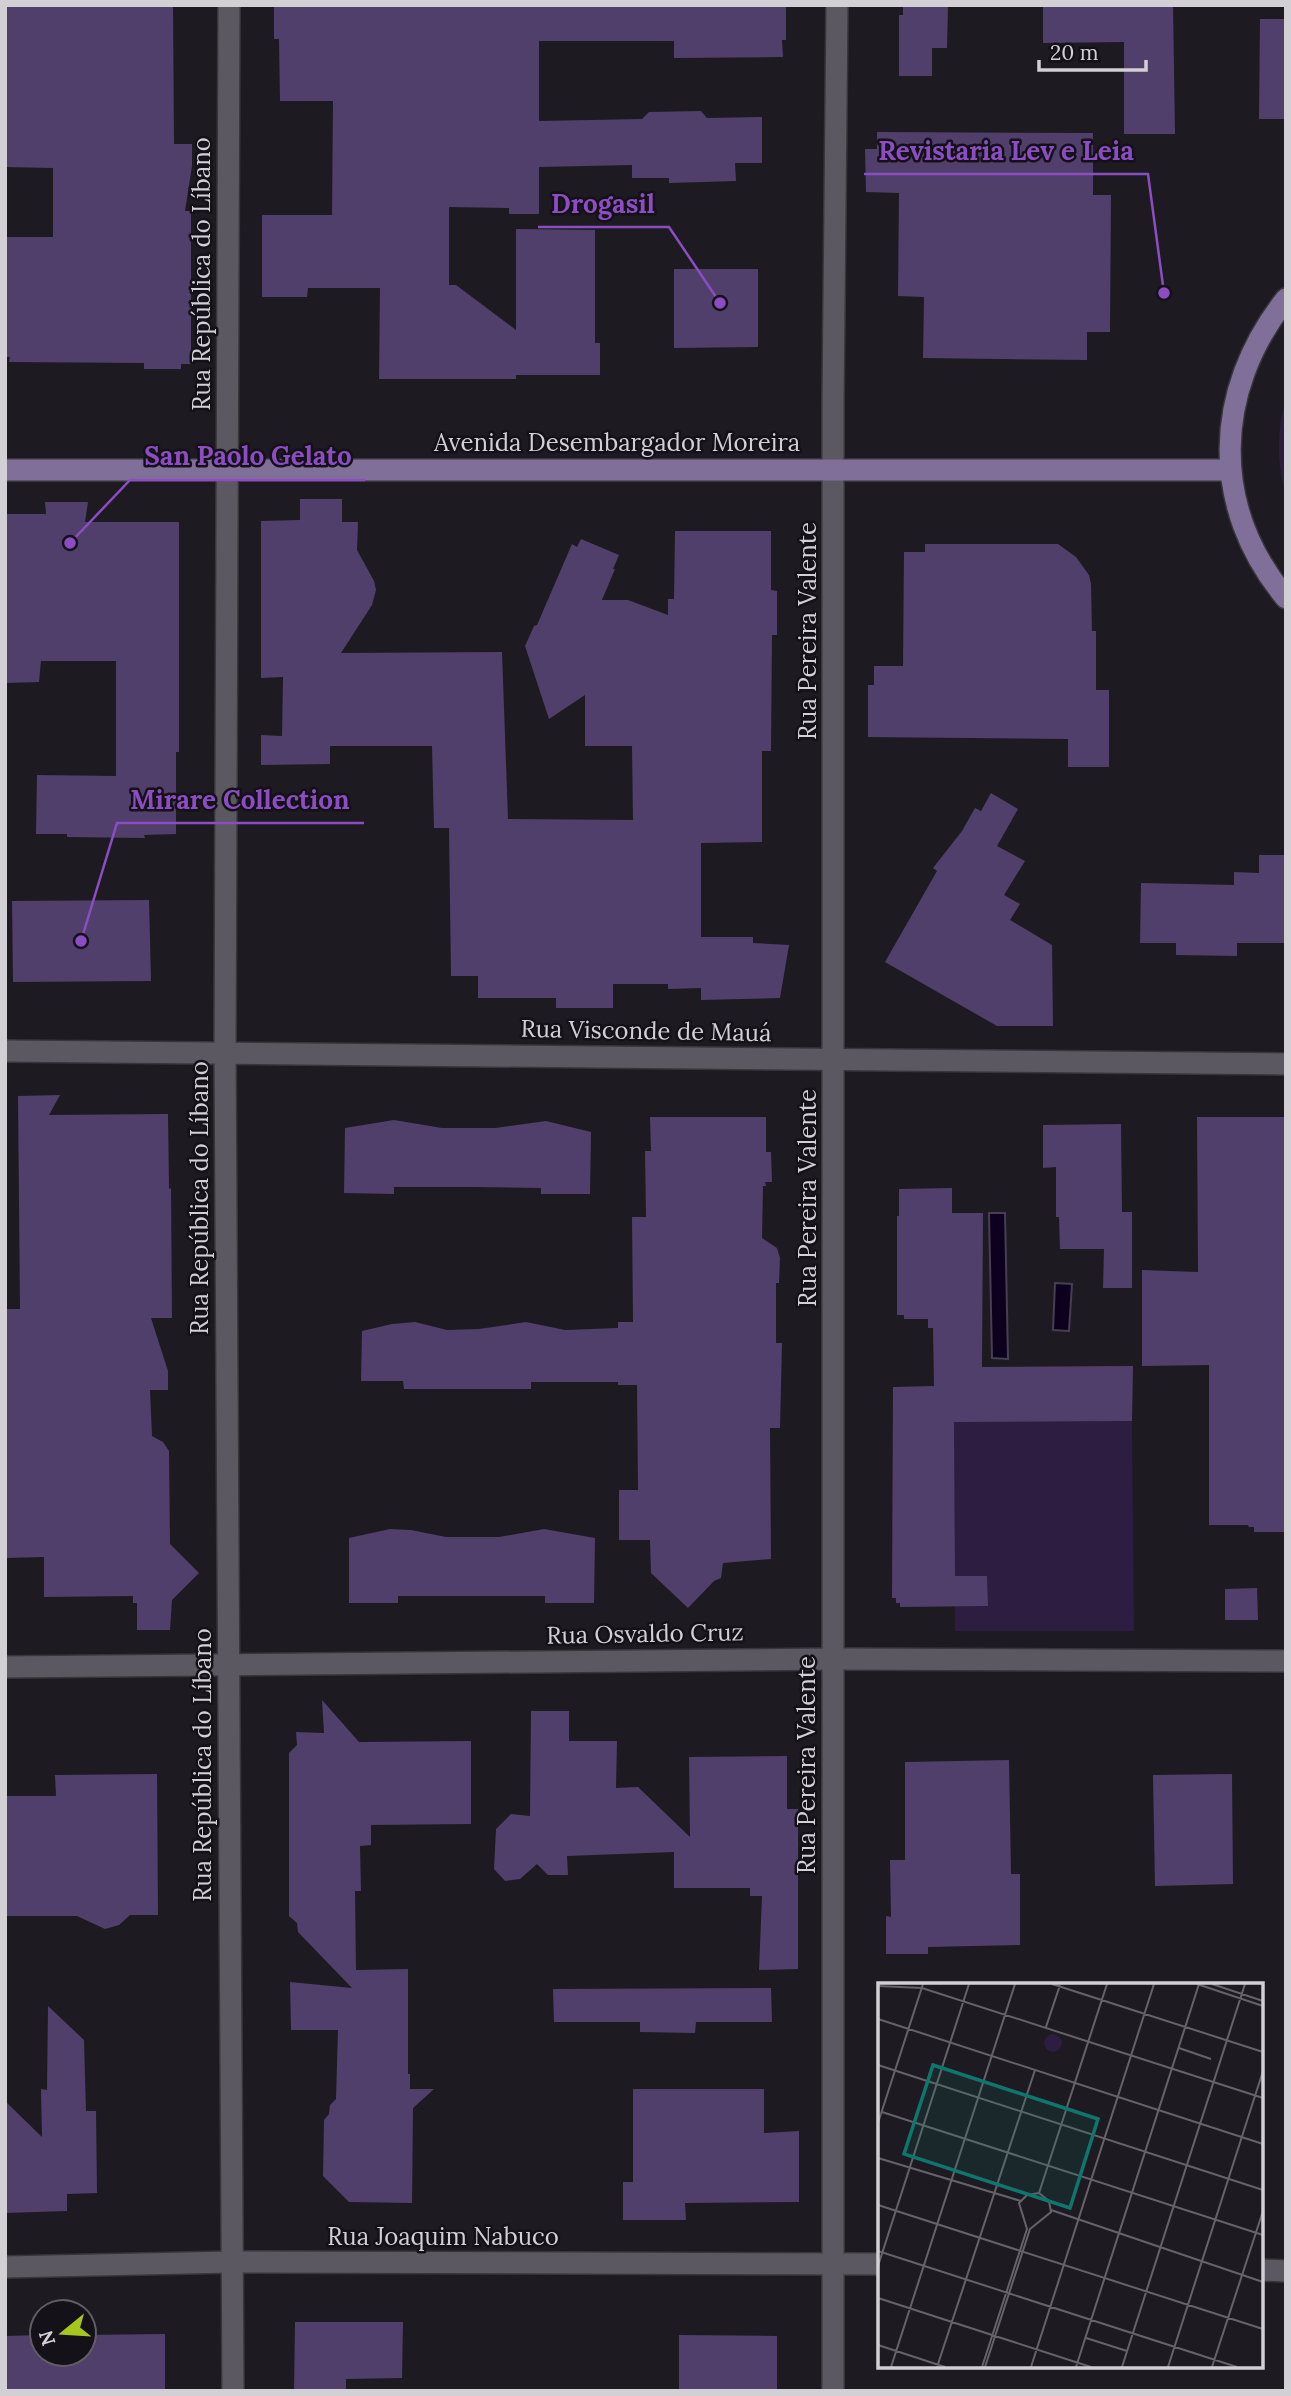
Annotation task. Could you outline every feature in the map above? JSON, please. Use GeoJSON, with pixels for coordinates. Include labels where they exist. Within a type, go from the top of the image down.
{"type":"FeatureCollection","features":[{"type":"Feature","properties":{"kind":"main road"},"geometry":{"type":"LineString","coordinates":[[1286,299],[1255,343],[1243,378],[1233,411],[1230,470],[1235,500],[1246,537],[1268,576],[1286,598]]}},
{"type":"Feature","properties":{"kind":"main road","name":"Avenida Desembargador Moreira"},"geometry":{"type":"LineString","coordinates":[[5,470],[1230,470]]}},
{"type":"Feature","properties":{"kind":"street","name":"Rua República do Líbano"},"geometry":{"type":"LineString","coordinates":[[229,5],[225,1052],[233,2391]]}},
{"type":"Feature","properties":{"kind":"street","name":"Rua Pereira Valente"},"geometry":{"type":"LineString","coordinates":[[834,2391],[832,2264],[836,5]]}},
{"type":"Feature","properties":{"kind":"street","name":"Rua Visconde de Mauá"},"geometry":{"type":"LineString","coordinates":[[5,1051],[1286,1064]]}},
{"type":"Feature","properties":{"kind":"street","name":"Rua Osvaldo Cruz"},"geometry":{"type":"LineString","coordinates":[[5,1667],[833,1658],[1286,1661]]}},
{"type":"Feature","properties":{"kind":"street","name":"Rua Joaquim Nabuco"},"geometry":{"type":"LineString","coordinates":[[5,2267],[232,2262],[878,2264]]}},
{"type":"Feature","properties":{"kind":"street"},"geometry":{"type":"LineString","coordinates":[[1263,2270],[1286,2271]]}},
{"type":"Feature","properties":{"kind":"shaded area"},"geometry":{"type":"Polygon","coordinates":[[[1286,398],[1286,498],[1279,448],[1286,398]]]}},
{"type":"Feature","properties":{"kind":"shaded area"},"geometry":{"type":"Polygon","coordinates":[[[989,1213],[1005,1213],[1008,1359],[992,1358],[989,1213]]]}},
{"type":"Feature","properties":{"kind":"shaded area"},"geometry":{"type":"Polygon","coordinates":[[[1055,1283],[1072,1284],[1069,1331],[1053,1330],[1055,1283]]]}},
{"type":"Feature","properties":{"kind":"shaded area"},"geometry":{"type":"Polygon","coordinates":[[[1132,1421],[1134,1631],[955,1631],[954,1422],[1132,1421]]]}},
{"type":"Feature","properties":{"kind":"building"},"geometry":{"type":"Polygon","coordinates":[[[5,5],[173,5],[174,144],[192,144],[192,166],[185,211],[191,211],[191,364],[181,364],[181,369],[144,369],[144,363],[9,362],[10,357],[5,357],[5,237],[53,237],[53,168],[5,167],[5,5]]]}},
{"type":"Feature","properties":{"kind":"building"},"geometry":{"type":"Polygon","coordinates":[[[274,5],[786,5],[786,40],[782,40],[783,57],[674,58],[674,41],[539,41],[539,121],[642,119],[649,112],[701,111],[707,118],[762,117],[762,163],[735,163],[736,181],[669,183],[669,178],[632,178],[632,165],[539,167],[539,214],[509,214],[509,208],[449,207],[449,285],[456,285],[516,330],[516,229],[595,230],[595,343],[600,343],[600,375],[516,375],[516,379],[379,379],[380,288],[308,288],[307,297],[262,297],[262,215],[332,215],[333,101],[280,101],[279,39],[274,39],[274,5]]]}},
{"type":"Feature","properties":{"kind":"building"},"geometry":{"type":"Polygon","coordinates":[[[903,5],[948,5],[947,48],[932,48],[932,76],[899,76],[899,15],[903,15],[903,5]]]}},
{"type":"Feature","properties":{"kind":"building"},"geometry":{"type":"Polygon","coordinates":[[[1043,5],[1173,5],[1175,134],[1124,134],[1124,42],[1043,43],[1043,5]]]}},
{"type":"Feature","properties":{"kind":"building"},"geometry":{"type":"Polygon","coordinates":[[[1260,19],[1286,19],[1286,119],[1259,119],[1260,19]]]}},
{"type":"Feature","properties":{"kind":"building"},"geometry":{"type":"Polygon","coordinates":[[[877,132],[1093,133],[1093,195],[1111,195],[1110,332],[1087,332],[1087,360],[923,358],[924,297],[898,296],[899,193],[866,192],[865,149],[877,149],[877,132]]]}},
{"type":"Feature","properties":{"kind":"building"},"geometry":{"type":"Polygon","coordinates":[[[674,269],[758,269],[758,347],[674,348],[674,269]]]}},
{"type":"Feature","properties":{"kind":"building"},"geometry":{"type":"Polygon","coordinates":[[[300,499],[342,499],[342,522],[358,522],[357,550],[374,581],[376,590],[372,605],[341,653],[502,652],[508,819],[633,820],[632,746],[585,746],[585,695],[549,719],[525,646],[534,626],[537,625],[572,544],[577,547],[581,539],[619,555],[602,600],[628,600],[668,615],[668,599],[674,599],[675,531],[771,531],[771,590],[777,591],[777,635],[772,635],[771,751],[762,751],[762,842],[701,843],[701,937],[753,937],[753,943],[789,945],[780,998],[701,1000],[701,988],[668,989],[668,984],[613,984],[613,1008],[556,1008],[556,998],[478,998],[478,976],[451,976],[449,828],[434,828],[432,746],[330,746],[330,764],[261,765],[261,735],[282,736],[283,677],[261,678],[261,521],[300,520],[300,499]]]}},
{"type":"Feature","properties":{"kind":"building"},"geometry":{"type":"Polygon","coordinates":[[[45,502],[88,502],[85,522],[179,522],[179,752],[176,752],[176,834],[144,835],[145,838],[36,834],[37,775],[116,776],[116,661],[41,661],[39,682],[5,683],[5,514],[46,514],[45,502]]]}},
{"type":"Feature","properties":{"kind":"building"},"geometry":{"type":"Polygon","coordinates":[[[925,544],[1058,544],[1076,557],[1089,575],[1091,584],[1092,631],[1096,631],[1096,690],[1109,690],[1109,767],[1068,767],[1068,739],[868,737],[868,685],[874,685],[874,666],[903,666],[904,552],[925,552],[925,544]]]}},
{"type":"Feature","properties":{"kind":"building"},"geometry":{"type":"Polygon","coordinates":[[[991,793],[1018,809],[997,846],[1025,861],[1004,895],[1020,904],[1010,920],[1052,945],[1053,1026],[997,1026],[885,962],[937,871],[933,868],[962,831],[975,808],[981,811],[991,793]]]}},
{"type":"Feature","properties":{"kind":"building"},"geometry":{"type":"Polygon","coordinates":[[[1259,855],[1286,855],[1286,943],[1237,943],[1237,956],[1176,955],[1176,943],[1140,943],[1141,883],[1234,885],[1234,872],[1259,873],[1259,855]]]}},
{"type":"Feature","properties":{"kind":"building"},"geometry":{"type":"Polygon","coordinates":[[[149,900],[151,981],[13,982],[12,901],[149,900]]]}},
{"type":"Feature","properties":{"kind":"building"},"geometry":{"type":"Polygon","coordinates":[[[60,1095],[49,1115],[168,1114],[172,1318],[151,1318],[168,1371],[168,1390],[150,1390],[152,1436],[163,1442],[169,1451],[170,1544],[199,1573],[172,1600],[170,1630],[137,1630],[137,1603],[133,1603],[133,1596],[44,1597],[44,1557],[5,1558],[5,1309],[20,1309],[18,1096],[60,1095]]]}},
{"type":"Feature","properties":{"kind":"building"},"geometry":{"type":"Polygon","coordinates":[[[650,1117],[766,1117],[766,1152],[771,1152],[772,1182],[765,1182],[766,1186],[763,1186],[762,1238],[777,1248],[780,1258],[779,1283],[776,1283],[776,1343],[782,1343],[780,1428],[770,1428],[771,1559],[723,1563],[721,1578],[714,1581],[688,1608],[651,1573],[650,1540],[619,1540],[619,1490],[638,1490],[637,1385],[618,1385],[618,1382],[531,1382],[531,1389],[404,1389],[403,1381],[361,1381],[362,1331],[392,1324],[415,1322],[447,1330],[479,1329],[526,1322],[565,1330],[618,1328],[618,1322],[633,1322],[632,1217],[646,1217],[645,1151],[651,1151],[650,1117]]]}},
{"type":"Feature","properties":{"kind":"building"},"geometry":{"type":"Polygon","coordinates":[[[1197,1117],[1286,1117],[1286,1532],[1254,1532],[1254,1527],[1248,1525],[1209,1525],[1209,1365],[1142,1366],[1142,1270],[1198,1272],[1197,1117]]]}},
{"type":"Feature","properties":{"kind":"building"},"geometry":{"type":"Polygon","coordinates":[[[394,1120],[442,1128],[495,1128],[546,1121],[591,1132],[590,1194],[541,1194],[541,1188],[477,1187],[394,1187],[394,1194],[344,1193],[345,1128],[394,1120]]]}},
{"type":"Feature","properties":{"kind":"building"},"geometry":{"type":"Polygon","coordinates":[[[1121,1124],[1122,1212],[1132,1212],[1132,1288],[1103,1288],[1104,1249],[1060,1249],[1059,1217],[1056,1217],[1056,1167],[1043,1168],[1043,1125],[1121,1124]]]}},
{"type":"Feature","properties":{"kind":"building"},"geometry":{"type":"Polygon","coordinates":[[[952,1188],[952,1213],[983,1213],[982,1367],[1133,1366],[1132,1421],[954,1422],[955,1576],[987,1576],[988,1606],[900,1607],[896,1598],[892,1598],[893,1387],[934,1386],[933,1328],[928,1328],[928,1319],[904,1319],[904,1315],[897,1315],[899,1189],[952,1188]]]}},
{"type":"Feature","properties":{"kind":"building"},"geometry":{"type":"Polygon","coordinates":[[[390,1529],[446,1537],[499,1537],[544,1529],[595,1538],[594,1603],[545,1603],[545,1596],[398,1596],[398,1603],[349,1603],[349,1538],[390,1529]]]}},
{"type":"Feature","properties":{"kind":"building"},"geometry":{"type":"Polygon","coordinates":[[[1257,1588],[1258,1620],[1225,1620],[1225,1589],[1257,1588]]]}},
{"type":"Feature","properties":{"kind":"building"},"geometry":{"type":"Polygon","coordinates":[[[322,1700],[359,1742],[471,1741],[471,1824],[371,1825],[371,1845],[360,1846],[361,1891],[355,1891],[356,1970],[408,1969],[410,2089],[434,2089],[413,2108],[412,2203],[349,2202],[323,2176],[324,2120],[329,2114],[330,2105],[336,2099],[338,2030],[291,2030],[290,1982],[352,1988],[298,1932],[297,1923],[289,1916],[289,1753],[297,1745],[296,1732],[324,1733],[322,1700]]]}},
{"type":"Feature","properties":{"kind":"building"},"geometry":{"type":"Polygon","coordinates":[[[531,1711],[569,1711],[569,1741],[617,1741],[616,1788],[638,1787],[690,1837],[689,1757],[787,1756],[787,1809],[798,1809],[798,1969],[759,1970],[762,1896],[750,1896],[750,1888],[674,1888],[674,1852],[567,1856],[568,1875],[548,1875],[537,1864],[520,1879],[505,1881],[494,1869],[496,1829],[511,1814],[530,1816],[531,1711]]]}},
{"type":"Feature","properties":{"kind":"building"},"geometry":{"type":"Polygon","coordinates":[[[1009,1760],[1011,1874],[1020,1874],[1020,1945],[928,1947],[928,1954],[886,1954],[886,1916],[891,1917],[890,1860],[905,1860],[905,1762],[1009,1760]]]}},
{"type":"Feature","properties":{"kind":"building"},"geometry":{"type":"Polygon","coordinates":[[[157,1774],[158,1915],[130,1915],[119,1925],[105,1929],[77,1916],[5,1916],[5,1796],[56,1796],[55,1775],[157,1774]]]}},
{"type":"Feature","properties":{"kind":"building"},"geometry":{"type":"Polygon","coordinates":[[[1232,1774],[1233,1884],[1155,1886],[1153,1775],[1232,1774]]]}},
{"type":"Feature","properties":{"kind":"building"},"geometry":{"type":"Polygon","coordinates":[[[771,1988],[772,2022],[696,2022],[695,2033],[640,2032],[640,2022],[554,2022],[553,1989],[771,1988]]]}},
{"type":"Feature","properties":{"kind":"building"},"geometry":{"type":"Polygon","coordinates":[[[48,2006],[84,2040],[86,2111],[96,2111],[97,2193],[67,2194],[67,2211],[5,2213],[5,2101],[42,2137],[41,2089],[47,2090],[48,2006]]]}},
{"type":"Feature","properties":{"kind":"building"},"geometry":{"type":"Polygon","coordinates":[[[633,2089],[764,2089],[764,2133],[799,2131],[799,2202],[685,2203],[686,2220],[623,2220],[623,2182],[633,2182],[633,2089]]]}},
{"type":"Feature","properties":{"kind":"building"},"geometry":{"type":"Polygon","coordinates":[[[295,2322],[403,2322],[402,2378],[346,2379],[346,2391],[294,2391],[295,2322]]]}},
{"type":"Feature","properties":{"kind":"building"},"geometry":{"type":"Polygon","coordinates":[[[165,2334],[165,2391],[5,2391],[5,2336],[28,2335],[28,2368],[98,2368],[98,2335],[165,2334]]]}},
{"type":"Feature","properties":{"kind":"building"},"geometry":{"type":"Polygon","coordinates":[[[679,2335],[777,2336],[777,2391],[679,2391],[679,2335]]]}},
{"type":"Feature","properties":{"kind":"place","name":"Revistaria Lev e Leia"},"geometry":{"type":"Point","coordinates":[1164,293]}},
{"type":"Feature","properties":{"kind":"place","name":"Drogasil"},"geometry":{"type":"Point","coordinates":[720,303]}},
{"type":"Feature","properties":{"kind":"place","name":"San Paolo Gelato"},"geometry":{"type":"Point","coordinates":[70,543]}},
{"type":"Feature","properties":{"kind":"place","name":"Mirare Collection"},"geometry":{"type":"Point","coordinates":[81,941]}}]}
